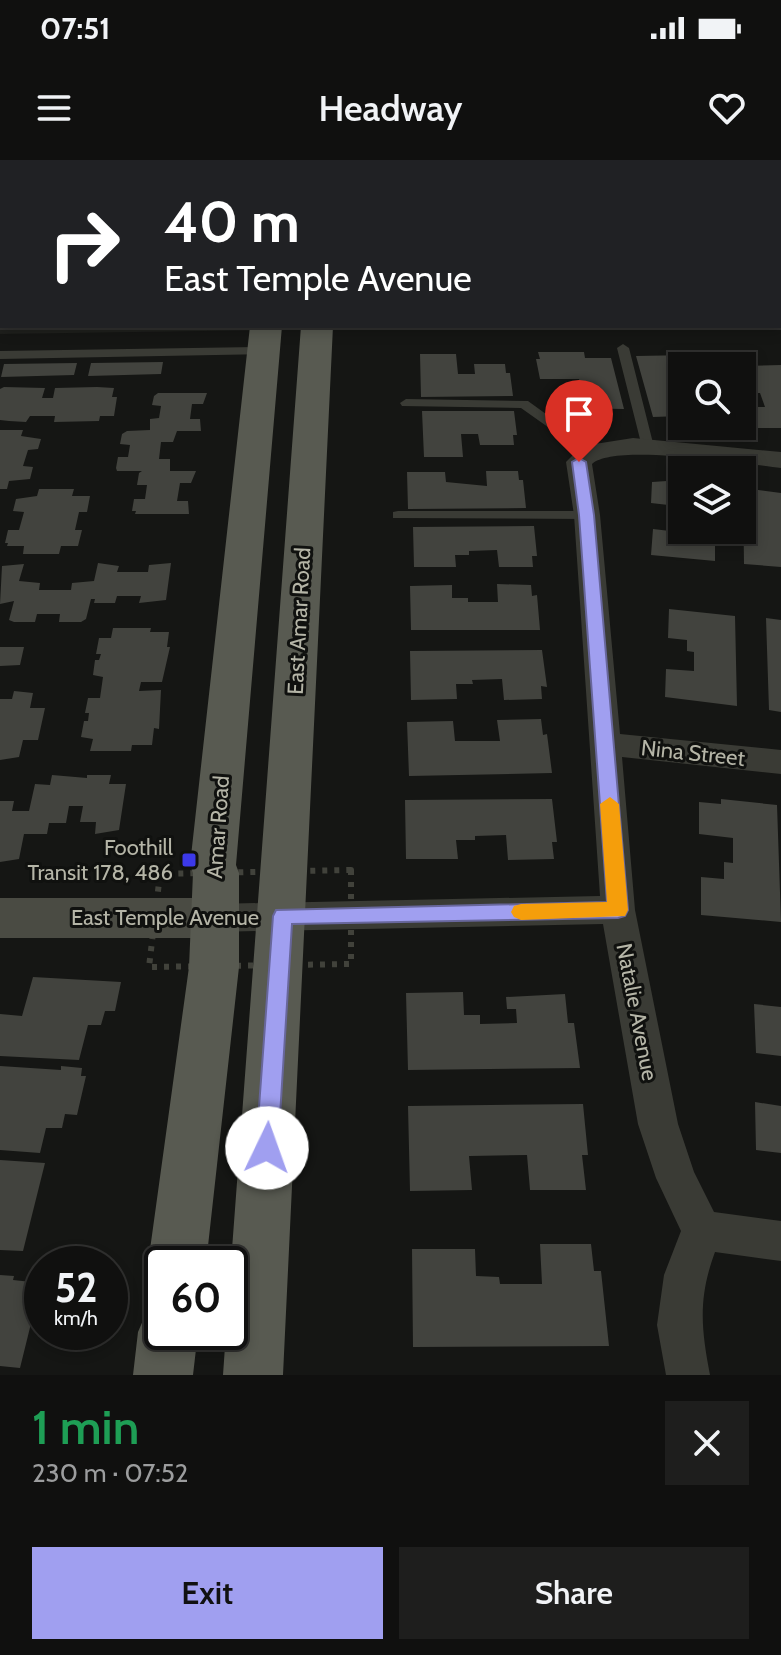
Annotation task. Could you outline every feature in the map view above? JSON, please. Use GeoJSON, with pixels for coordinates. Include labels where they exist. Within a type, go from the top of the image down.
{"type":"FeatureCollection","features":[{"type":"Feature","properties":{"kind":"main road","name":"East Amar Road"},"geometry":{"type":"LineString","coordinates":[[283,916],[317,328]]}},
{"type":"Feature","properties":{"kind":"main road","name":"Amar Road"},"geometry":{"type":"LineString","coordinates":[[213,918],[216,873],[213,865],[265,338]]}},
{"type":"Feature","properties":{"kind":"main road"},"geometry":{"type":"LineString","coordinates":[[253,1375],[283,916]]}},
{"type":"Feature","properties":{"kind":"main road","name":"East Temple Avenue"},"geometry":{"type":"LineString","coordinates":[[0,918],[213,918]]}},
{"type":"Feature","properties":{"kind":"main road"},"geometry":{"type":"LineString","coordinates":[[179,1246],[214,967],[213,918]]}},
{"type":"Feature","properties":{"kind":"main road"},"geometry":{"type":"LineString","coordinates":[[163,1375],[166,1350]]}},
{"type":"Feature","properties":{"kind":"street"},"geometry":{"type":"LineString","coordinates":[[591,451],[611,447],[648,447],[781,460]]}},
{"type":"Feature","properties":{"kind":"street","name":"Natalie Avenue"},"geometry":{"type":"LineString","coordinates":[[591,451],[579,462],[587,515],[618,910],[658,1124],[676,1178],[702,1230]]}},
{"type":"Feature","properties":{"kind":"street","name":"Nina Street"},"geometry":{"type":"LineString","coordinates":[[605,744],[781,762]]}},
{"type":"Feature","properties":{"kind":"street","name":"East Temple Avenue"},"geometry":{"type":"LineString","coordinates":[[213,918],[618,910]]}},
{"type":"Feature","properties":{"kind":"street"},"geometry":{"type":"LineString","coordinates":[[688,1375],[679,1325],[685,1275],[702,1230],[781,1241]]}},
{"type":"Feature","properties":{"kind":"lane"},"geometry":{"type":"LineString","coordinates":[[0,355],[265,338]]}},
{"type":"Feature","properties":{"kind":"lane"},"geometry":{"type":"LineString","coordinates":[[623,348],[648,447]]}},
{"type":"Feature","properties":{"kind":"lane"},"geometry":{"type":"LineString","coordinates":[[406,403],[524,404],[591,451]]}},
{"type":"Feature","properties":{"kind":"lane"},"geometry":{"type":"LineString","coordinates":[[398,515],[587,515]]}},
{"type":"Feature","properties":{"kind":"shaded area"},"geometry":{"type":"Polygon","coordinates":[[[0,328],[266,328],[266,330],[0,334],[0,328]]]}},
{"type":"Feature","properties":{"kind":"building"},"geometry":{"type":"Polygon","coordinates":[[[538,352],[584,352],[585,358],[611,358],[624,409],[565,408],[562,388],[581,388],[579,379],[540,379],[536,359],[540,359],[538,352]]]}},
{"type":"Feature","properties":{"kind":"building"},"geometry":{"type":"Polygon","coordinates":[[[420,354],[456,354],[458,374],[475,374],[474,364],[505,364],[506,373],[510,373],[513,396],[421,397],[420,354]]]}},
{"type":"Feature","properties":{"kind":"building"},"geometry":{"type":"Polygon","coordinates":[[[668,355],[668,416],[653,417],[636,356],[668,355]]]}},
{"type":"Feature","properties":{"kind":"building"},"geometry":{"type":"Polygon","coordinates":[[[163,362],[161,374],[88,376],[91,363],[163,362]]]}},
{"type":"Feature","properties":{"kind":"building"},"geometry":{"type":"Polygon","coordinates":[[[77,363],[74,375],[1,377],[4,364],[77,363]]]}},
{"type":"Feature","properties":{"kind":"building"},"geometry":{"type":"Polygon","coordinates":[[[781,365],[781,428],[756,428],[756,407],[765,407],[760,393],[756,393],[756,366],[781,365]]]}},
{"type":"Feature","properties":{"kind":"building"},"geometry":{"type":"Polygon","coordinates":[[[45,388],[42,398],[53,398],[55,388],[114,388],[112,397],[117,397],[114,416],[100,416],[99,421],[54,422],[55,416],[30,416],[26,422],[0,420],[0,389],[45,388]]]}},
{"type":"Feature","properties":{"kind":"building"},"geometry":{"type":"Polygon","coordinates":[[[158,393],[207,393],[203,404],[192,404],[190,419],[200,419],[201,431],[177,431],[173,442],[161,442],[159,459],[170,459],[170,471],[196,471],[191,483],[180,483],[177,501],[188,501],[189,514],[135,514],[136,511],[132,511],[134,499],[145,499],[147,485],[137,485],[142,471],[117,471],[116,468],[118,457],[128,457],[130,445],[120,444],[122,434],[150,430],[150,419],[159,418],[161,406],[152,405],[158,393]]]}},
{"type":"Feature","properties":{"kind":"building"},"geometry":{"type":"Polygon","coordinates":[[[422,411],[514,411],[517,435],[513,435],[514,445],[480,445],[478,434],[461,434],[463,457],[424,457],[422,411]]]}},
{"type":"Feature","properties":{"kind":"building"},"geometry":{"type":"Polygon","coordinates":[[[0,430],[23,430],[21,436],[41,439],[38,449],[28,450],[23,466],[33,467],[30,479],[9,481],[7,489],[0,489],[0,430]]]}},
{"type":"Feature","properties":{"kind":"building"},"geometry":{"type":"Polygon","coordinates":[[[486,471],[518,471],[519,480],[523,480],[526,508],[408,509],[407,472],[445,472],[446,482],[487,486],[486,471]]]}},
{"type":"Feature","properties":{"kind":"building"},"geometry":{"type":"Polygon","coordinates":[[[668,481],[668,505],[651,503],[652,482],[668,481]]]}},
{"type":"Feature","properties":{"kind":"building"},"geometry":{"type":"Polygon","coordinates":[[[39,489],[74,489],[72,496],[90,496],[87,512],[79,512],[75,530],[82,530],[78,546],[61,546],[59,554],[23,554],[24,546],[7,546],[8,530],[19,530],[24,512],[13,511],[16,499],[37,496],[39,489]]]}},
{"type":"Feature","properties":{"kind":"building"},"geometry":{"type":"Polygon","coordinates":[[[756,490],[781,493],[781,567],[744,564],[744,544],[756,544],[756,490]]]}},
{"type":"Feature","properties":{"kind":"building"},"geometry":{"type":"Polygon","coordinates":[[[534,526],[537,556],[532,556],[533,567],[499,567],[497,550],[455,555],[456,567],[414,567],[413,527],[534,526]]]}},
{"type":"Feature","properties":{"kind":"building"},"geometry":{"type":"Polygon","coordinates":[[[653,529],[668,531],[668,544],[715,544],[715,561],[651,555],[653,529]]]}},
{"type":"Feature","properties":{"kind":"building"},"geometry":{"type":"Polygon","coordinates":[[[98,563],[119,566],[117,572],[148,572],[149,565],[171,563],[166,600],[139,603],[141,596],[117,596],[115,603],[94,603],[95,599],[91,599],[86,619],[81,622],[59,622],[60,614],[37,614],[35,622],[14,622],[9,620],[14,601],[0,604],[2,566],[24,564],[19,581],[40,583],[39,590],[71,590],[72,583],[94,581],[98,563]]]}},
{"type":"Feature","properties":{"kind":"building"},"geometry":{"type":"Polygon","coordinates":[[[497,584],[531,585],[532,596],[537,595],[540,630],[411,630],[410,586],[452,585],[452,598],[468,598],[468,602],[498,602],[497,584]]]}},
{"type":"Feature","properties":{"kind":"building"},"geometry":{"type":"Polygon","coordinates":[[[669,609],[735,616],[737,706],[665,697],[666,669],[694,671],[694,652],[687,651],[687,640],[668,638],[669,609]]]}},
{"type":"Feature","properties":{"kind":"building"},"geometry":{"type":"Polygon","coordinates":[[[766,618],[781,620],[781,712],[769,710],[766,618]]]}},
{"type":"Feature","properties":{"kind":"building"},"geometry":{"type":"Polygon","coordinates":[[[113,628],[151,628],[150,632],[169,632],[167,647],[170,647],[162,682],[141,682],[139,691],[161,690],[159,729],[154,728],[152,745],[132,745],[131,751],[90,751],[93,739],[81,737],[84,721],[88,721],[89,713],[85,713],[88,698],[100,698],[103,677],[93,675],[95,660],[99,660],[101,654],[96,654],[99,638],[111,638],[113,628]]]}},
{"type":"Feature","properties":{"kind":"building"},"geometry":{"type":"Polygon","coordinates":[[[0,647],[24,647],[20,665],[0,666],[0,647]]]}},
{"type":"Feature","properties":{"kind":"building"},"geometry":{"type":"Polygon","coordinates":[[[542,650],[547,687],[541,686],[542,699],[504,700],[502,679],[456,684],[457,699],[411,700],[410,651],[542,650]]]}},
{"type":"Feature","properties":{"kind":"building"},"geometry":{"type":"Polygon","coordinates":[[[14,691],[33,693],[30,708],[45,708],[38,740],[23,740],[19,757],[0,760],[0,699],[12,699],[14,691]]]}},
{"type":"Feature","properties":{"kind":"building"},"geometry":{"type":"Polygon","coordinates":[[[541,719],[543,735],[547,734],[552,773],[409,776],[407,722],[453,721],[455,741],[500,741],[497,720],[541,719]]]}},
{"type":"Feature","properties":{"kind":"building"},"geometry":{"type":"Polygon","coordinates":[[[52,775],[87,778],[87,775],[111,775],[109,784],[126,784],[119,830],[95,834],[96,822],[80,822],[83,806],[69,806],[66,823],[49,823],[47,834],[24,834],[19,859],[0,862],[0,801],[14,801],[12,811],[29,811],[35,784],[50,785],[52,775]]]}},
{"type":"Feature","properties":{"kind":"building"},"geometry":{"type":"Polygon","coordinates":[[[552,799],[557,842],[552,842],[554,859],[508,860],[506,835],[456,840],[458,859],[406,859],[405,800],[552,799]]]}},
{"type":"Feature","properties":{"kind":"building"},"geometry":{"type":"Polygon","coordinates":[[[721,799],[777,805],[781,922],[701,915],[701,877],[724,879],[724,862],[733,863],[733,838],[699,834],[699,802],[721,804],[721,799]]]}},
{"type":"Feature","properties":{"kind":"building"},"geometry":{"type":"Polygon","coordinates":[[[33,977],[121,982],[115,1011],[105,1011],[101,1025],[88,1025],[79,1060],[0,1056],[0,1014],[22,1016],[33,977]]]}},
{"type":"Feature","properties":{"kind":"building"},"geometry":{"type":"Polygon","coordinates":[[[463,992],[464,1015],[480,1015],[480,1024],[517,1023],[516,1009],[507,1009],[506,997],[565,994],[568,1023],[574,1023],[580,1068],[408,1070],[406,993],[463,992]]]}},
{"type":"Feature","properties":{"kind":"building"},"geometry":{"type":"Polygon","coordinates":[[[754,1004],[781,1007],[781,1056],[756,1053],[754,1004]]]}},
{"type":"Feature","properties":{"kind":"building"},"geometry":{"type":"Polygon","coordinates":[[[0,1066],[61,1070],[61,1066],[82,1068],[81,1076],[86,1076],[77,1115],[65,1114],[62,1128],[46,1128],[40,1153],[0,1150],[0,1066]]]}},
{"type":"Feature","properties":{"kind":"building"},"geometry":{"type":"Polygon","coordinates":[[[755,1102],[781,1106],[781,1153],[756,1150],[755,1102]]]}},
{"type":"Feature","properties":{"kind":"building"},"geometry":{"type":"Polygon","coordinates":[[[583,1104],[588,1155],[582,1155],[586,1190],[530,1190],[527,1155],[469,1156],[472,1190],[410,1191],[408,1106],[583,1104]]]}},
{"type":"Feature","properties":{"kind":"building"},"geometry":{"type":"Polygon","coordinates":[[[0,1160],[45,1163],[23,1251],[0,1250],[0,1160]]]}},
{"type":"Feature","properties":{"kind":"building"},"geometry":{"type":"Polygon","coordinates":[[[540,1244],[591,1244],[594,1271],[601,1271],[609,1346],[413,1347],[412,1249],[475,1249],[476,1276],[499,1277],[500,1284],[542,1284],[540,1244]]]}},
{"type":"Feature","properties":{"kind":"building"},"geometry":{"type":"Polygon","coordinates":[[[0,1275],[14,1276],[13,1280],[24,1281],[24,1350],[20,1368],[0,1366],[0,1275]]]}},
{"type":"Feature","properties":{"kind":"slow traffic"},"geometry":{"type":"LineString","coordinates":[[521,912],[618,910],[610,804]]}},
{"type":"Feature","properties":{"kind":"place","name":"Foothill Transit 178, 486"},"geometry":{"type":"Point","coordinates":[189,860]}},
{"type":"Feature","properties":{"kind":"route"},"geometry":{"type":"LineString","coordinates":[[267,1148],[283,916],[618,910],[587,515],[579,462]]}}]}
